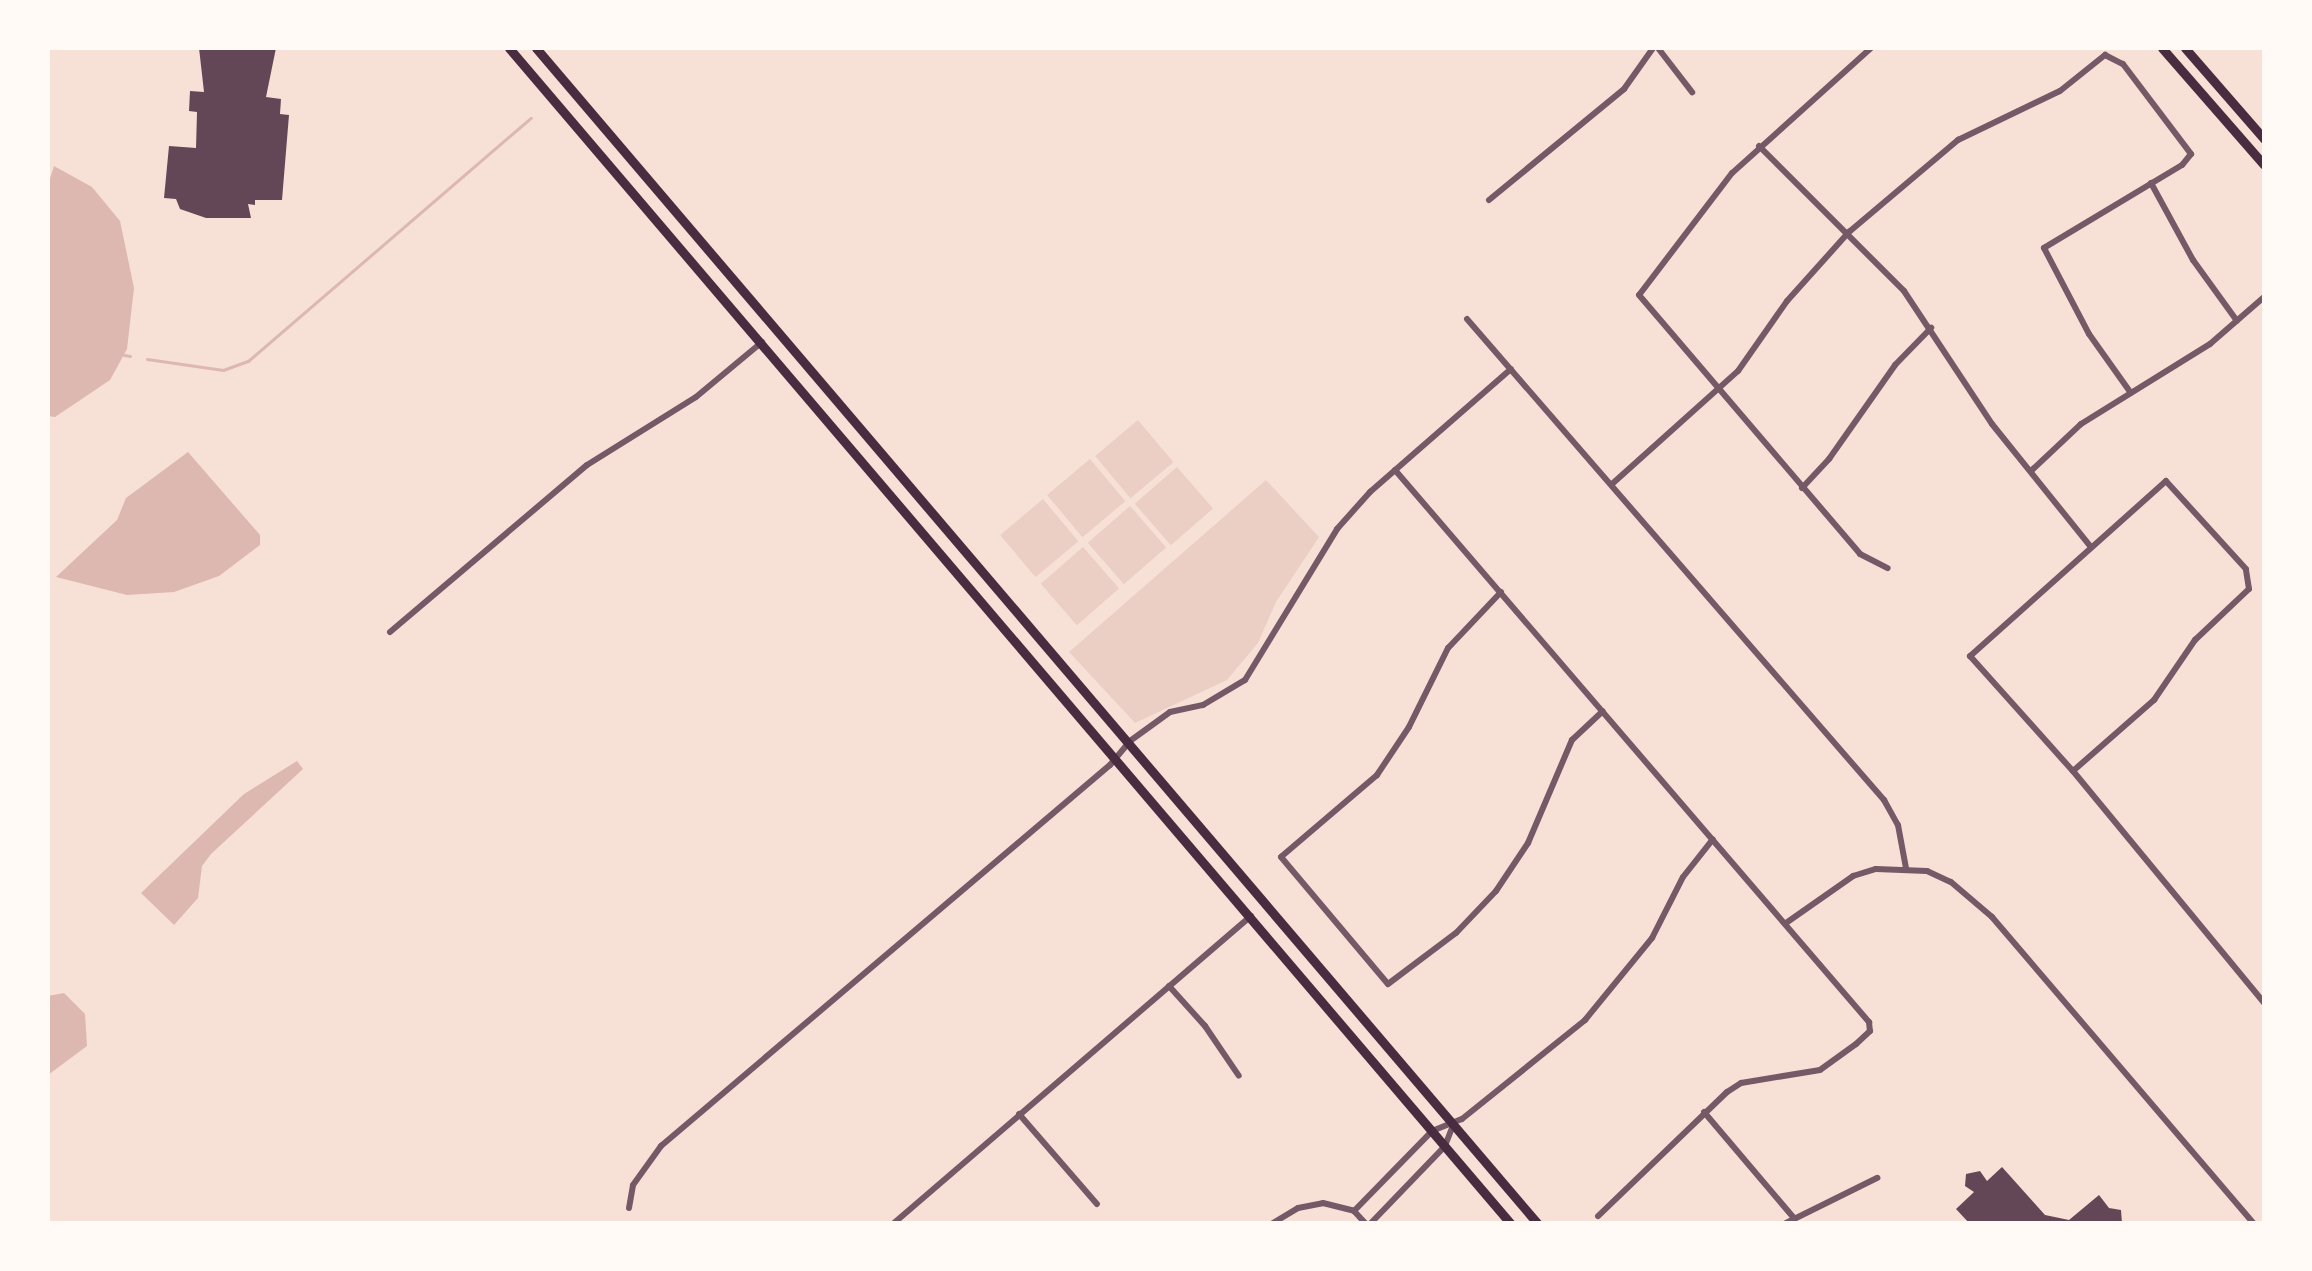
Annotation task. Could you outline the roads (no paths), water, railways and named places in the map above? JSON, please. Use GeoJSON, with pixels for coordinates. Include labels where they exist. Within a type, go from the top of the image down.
{"type":"FeatureCollection","features":[{"type":"Feature","properties":{"kind":"main road"},"geometry":{"type":"LineString","coordinates":[[509,48],[1118,758],[1510,1223]]}},
{"type":"Feature","properties":{"kind":"main road"},"geometry":{"type":"LineString","coordinates":[[536,48],[1130,741],[1537,1223]]}},
{"type":"Feature","properties":{"kind":"main road"},"geometry":{"type":"LineString","coordinates":[[2162,48],[2264,165]]}},
{"type":"Feature","properties":{"kind":"main road"},"geometry":{"type":"LineString","coordinates":[[2185,48],[2264,139]]}},
{"type":"Feature","properties":{"kind":"main road"},"geometry":{"type":"LineString","coordinates":[[633,192],[648,181]]}},
{"type":"Feature","properties":{"kind":"street"},"geometry":{"type":"LineString","coordinates":[[1489,200],[1624,89],[1655,48],[1692,92]]}},
{"type":"Feature","properties":{"kind":"street"},"geometry":{"type":"LineString","coordinates":[[1871,48],[1759,146],[1707,200],[1639,295],[1860,554],[1888,568]]}},
{"type":"Feature","properties":{"kind":"street"},"geometry":{"type":"LineString","coordinates":[[1612,484],[1718,391],[1849,232],[1958,140],[2060,91],[2096,59],[2111,56],[2189,148],[2189,160],[2044,248],[2089,334],[2131,393]]}},
{"type":"Feature","properties":{"kind":"street"},"geometry":{"type":"LineString","coordinates":[[1759,146],[1849,232],[1931,328],[1992,424],[2091,547]]}},
{"type":"Feature","properties":{"kind":"street"},"geometry":{"type":"LineString","coordinates":[[2151,183],[2193,260],[2237,321]]}},
{"type":"Feature","properties":{"kind":"street"},"geometry":{"type":"LineString","coordinates":[[2032,470],[2081,424],[2237,321],[2264,297]]}},
{"type":"Feature","properties":{"kind":"street"},"geometry":{"type":"LineString","coordinates":[[1467,319],[1884,800],[1898,825],[1906,868]]}},
{"type":"Feature","properties":{"kind":"street"},"geometry":{"type":"LineString","coordinates":[[1802,488],[1829,459],[1913,344],[1931,328]]}},
{"type":"Feature","properties":{"kind":"street"},"geometry":{"type":"LineString","coordinates":[[390,632],[587,465],[696,397],[762,342]]}},
{"type":"Feature","properties":{"kind":"street"},"geometry":{"type":"LineString","coordinates":[[629,1208],[633,1185],[661,1146],[1118,758],[1130,741],[1170,712],[1203,705],[1245,680],[1314,559],[1395,470],[1511,369]]}},
{"type":"Feature","properties":{"kind":"street"},"geometry":{"type":"LineString","coordinates":[[1395,470],[1867,1017],[1870,1031],[1820,1070],[1741,1083],[1704,1112],[1598,1216]]}},
{"type":"Feature","properties":{"kind":"street"},"geometry":{"type":"LineString","coordinates":[[2073,771],[2154,700],[2195,640],[2245,595],[2250,584],[2246,569],[2166,481],[1970,656],[2073,771],[2264,1003]]}},
{"type":"Feature","properties":{"kind":"street"},"geometry":{"type":"LineString","coordinates":[[1501,592],[1448,648],[1409,727],[1377,775],[1281,857],[1388,984],[1456,933],[1496,891],[1528,843],[1572,740],[1603,711]]}},
{"type":"Feature","properties":{"kind":"street"},"geometry":{"type":"LineString","coordinates":[[1354,1211],[1432,1131],[1453,1125],[1585,1020],[1652,938],[1683,877],[1713,839]]}},
{"type":"Feature","properties":{"kind":"street"},"geometry":{"type":"LineString","coordinates":[[1786,923],[1853,876],[1906,868],[1927,871],[1973,897],[2253,1223]]}},
{"type":"Feature","properties":{"kind":"street"},"geometry":{"type":"LineString","coordinates":[[894,1223],[1251,916]]}},
{"type":"Feature","properties":{"kind":"street"},"geometry":{"type":"LineString","coordinates":[[1169,986],[1205,1026],[1239,1076]]}},
{"type":"Feature","properties":{"kind":"street"},"geometry":{"type":"LineString","coordinates":[[1704,1112],[1793,1217]]}},
{"type":"Feature","properties":{"kind":"street"},"geometry":{"type":"LineString","coordinates":[[1019,1114],[1097,1204]]}},
{"type":"Feature","properties":{"kind":"street"},"geometry":{"type":"LineString","coordinates":[[1371,1223],[1445,1146],[1453,1125]]}},
{"type":"Feature","properties":{"kind":"street"},"geometry":{"type":"LineString","coordinates":[[1786,1223],[1877,1178]]}},
{"type":"Feature","properties":{"kind":"street"},"geometry":{"type":"LineString","coordinates":[[1273,1223],[1310,1204],[1354,1211],[1365,1223]]}},
{"type":"Feature","properties":{"kind":"waterway"},"geometry":{"type":"LineString","coordinates":[[147,359],[223,370],[248,361],[531,118]]}},
{"type":"Feature","properties":{"kind":"waterway"},"geometry":{"type":"LineString","coordinates":[[124,355],[130,356]]}}]}
